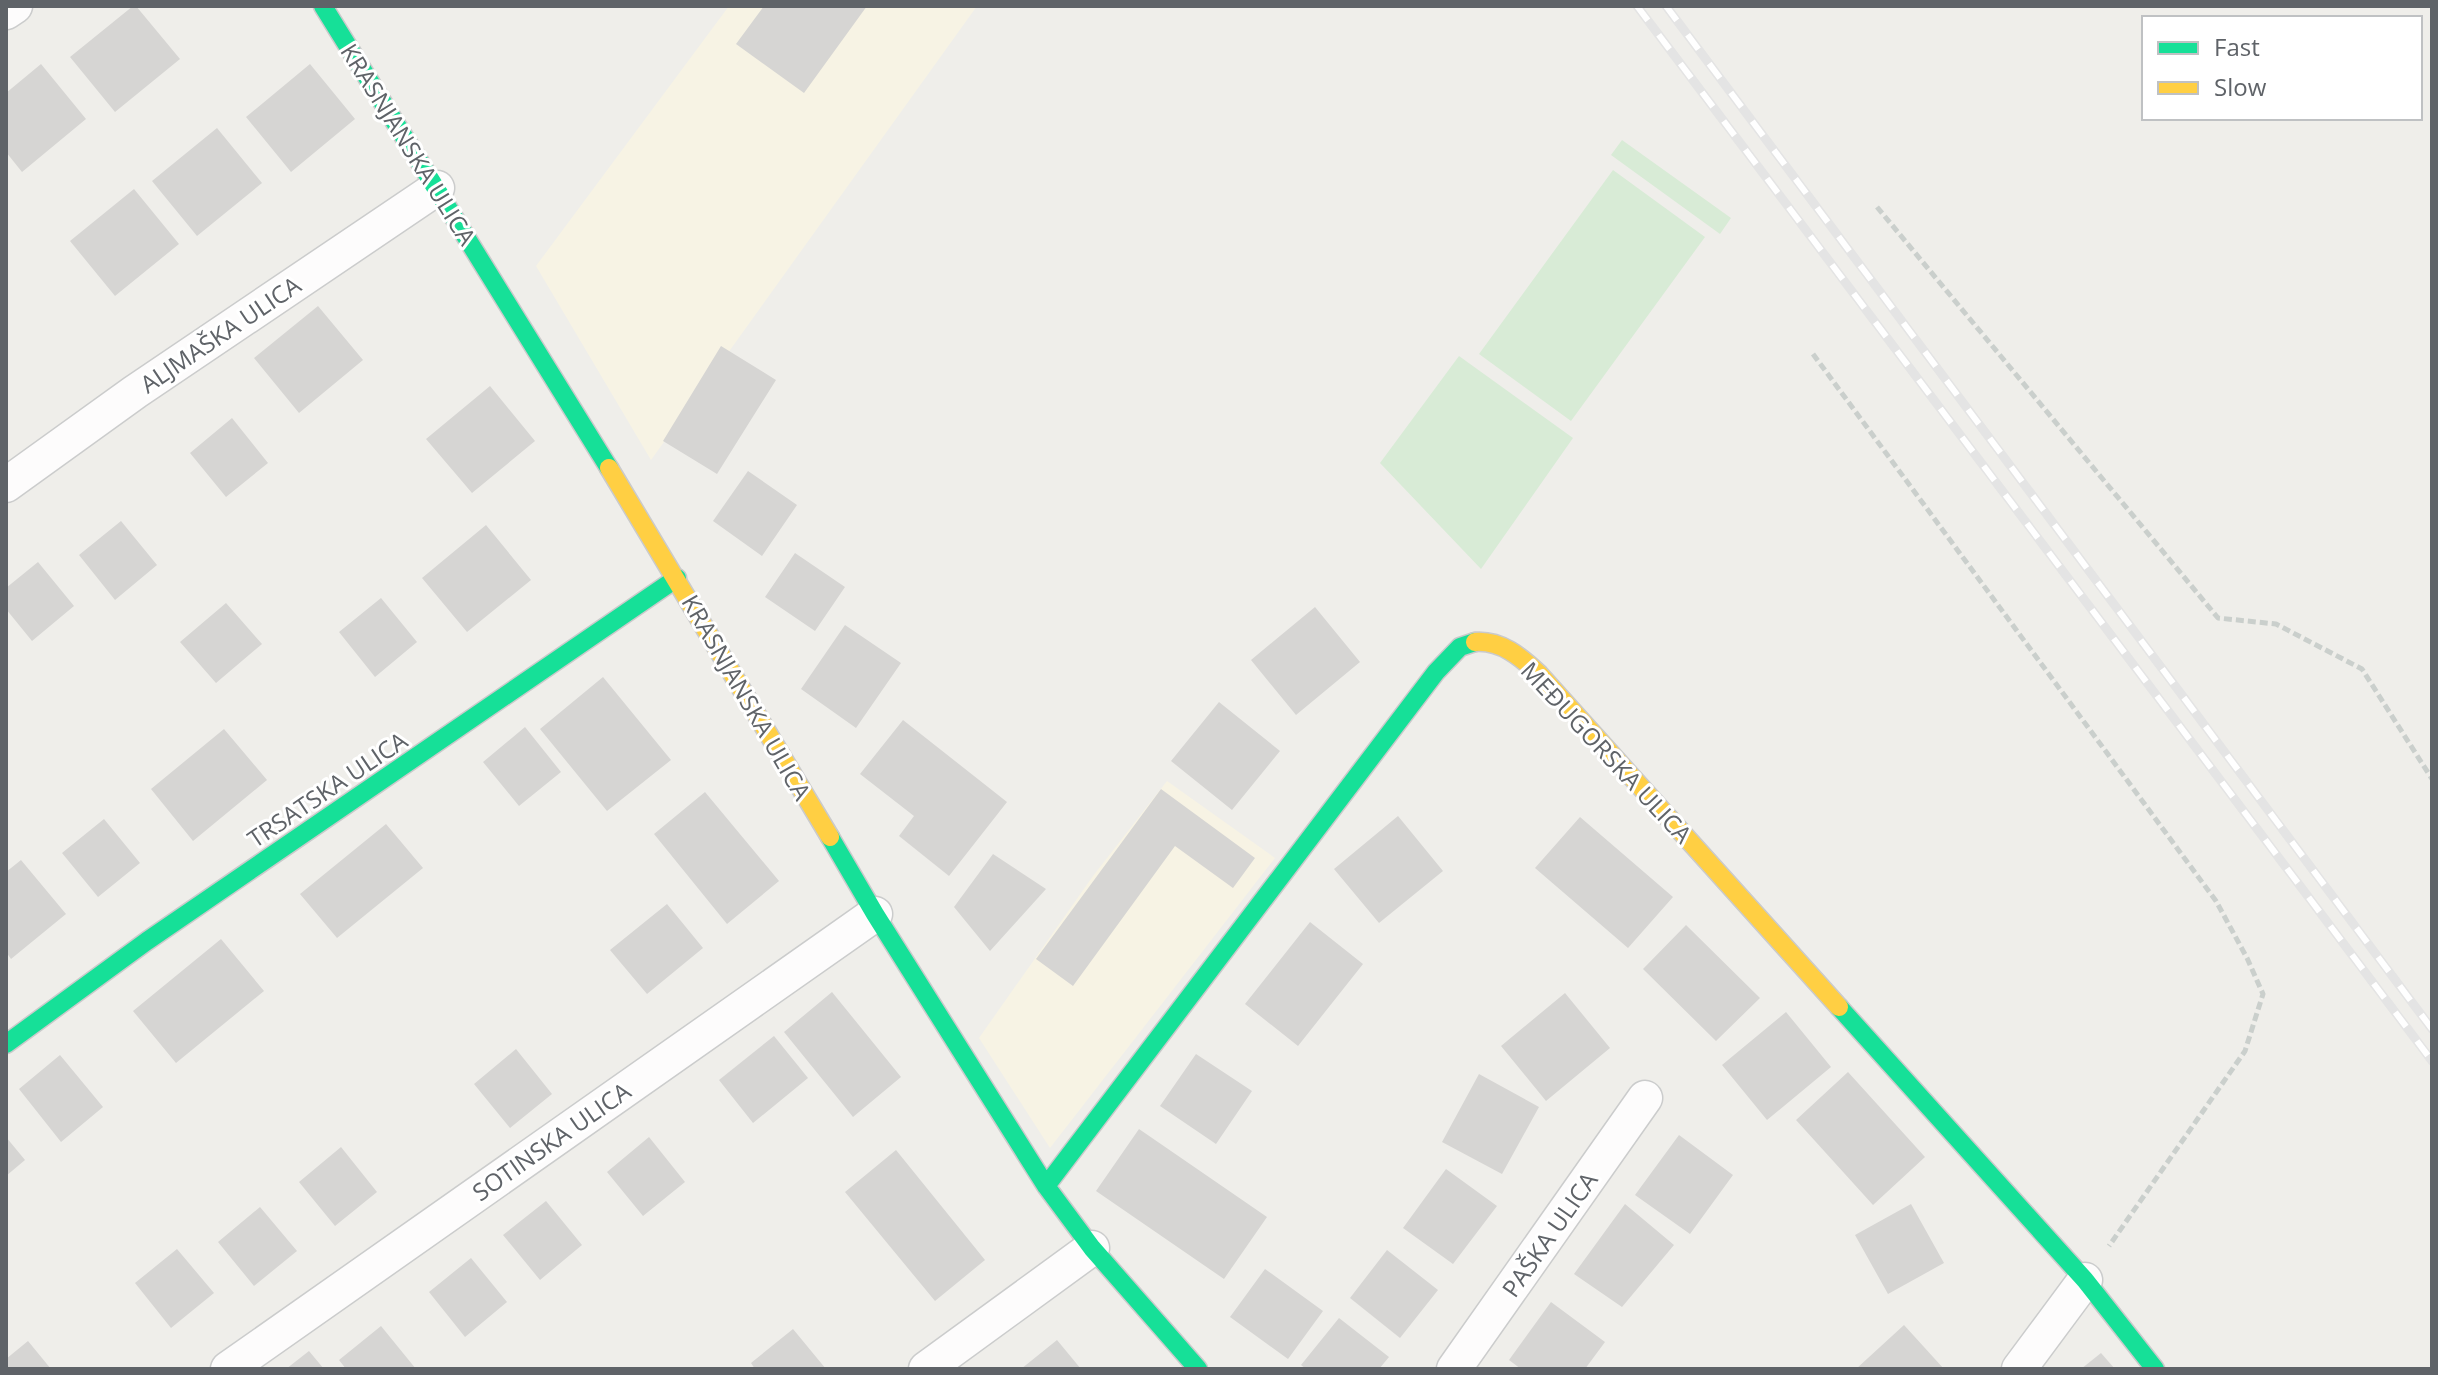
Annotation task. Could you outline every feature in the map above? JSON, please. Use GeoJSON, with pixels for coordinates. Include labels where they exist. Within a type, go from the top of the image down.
{"type":"FeatureCollection","features":[{"type":"Feature","properties":{"kind":"street"},"geometry":{"type":"LineString","coordinates":[[6,12],[15,6]]}},
{"type":"Feature","properties":{"kind":"street","name":"KRASNJANSKA ULICA"},"geometry":{"type":"LineString","coordinates":[[323,6],[677,578],[875,914],[1046,1186],[1092,1248],[1198,1369]]}},
{"type":"Feature","properties":{"kind":"street","name":"ALJMAŠKA ULICA"},"geometry":{"type":"LineString","coordinates":[[6,485],[135,392],[437,188]]}},
{"type":"Feature","properties":{"kind":"street","name":"TRSATSKA ULICA"},"geometry":{"type":"LineString","coordinates":[[6,1044],[147,941],[677,578]]}},
{"type":"Feature","properties":{"kind":"street","name":"MEĐUGORSKA ULICA"},"geometry":{"type":"LineString","coordinates":[[1046,1186],[1436,672],[1469,643],[1483,643],[1503,647],[1522,658],[1539,674],[2085,1280],[2155,1369]]}},
{"type":"Feature","properties":{"kind":"street","name":"SOTINSKA ULICA"},"geometry":{"type":"LineString","coordinates":[[228,1369],[875,914]]}},
{"type":"Feature","properties":{"kind":"street","name":"PAŠKA ULICA"},"geometry":{"type":"LineString","coordinates":[[1454,1369],[1645,1098]]}},
{"type":"Feature","properties":{"kind":"street"},"geometry":{"type":"LineString","coordinates":[[926,1369],[1092,1248]]}},
{"type":"Feature","properties":{"kind":"street"},"geometry":{"type":"LineString","coordinates":[[2019,1369],[2085,1280]]}},
{"type":"Feature","properties":{"kind":"path"},"geometry":{"type":"LineString","coordinates":[[1877,207],[2218,618],[2276,624],[2362,669],[2432,779]]}},
{"type":"Feature","properties":{"kind":"path"},"geometry":{"type":"LineString","coordinates":[[1813,354],[2216,901],[2263,994],[2245,1051],[2085,1280]]}},
{"type":"Feature","properties":{"kind":"shaded area"},"geometry":{"type":"Polygon","coordinates":[[[729,6],[977,6],[651,460],[536,266],[729,6]]]}},
{"type":"Feature","properties":{"kind":"shaded area"},"geometry":{"type":"Polygon","coordinates":[[[1167,781],[1275,858],[1050,1148],[979,1038],[1093,876],[1167,781]]]}},
{"type":"Feature","properties":{"kind":"green space"},"geometry":{"type":"Polygon","coordinates":[[[1622,140],[1731,218],[1720,234],[1611,155],[1622,140]]]}},
{"type":"Feature","properties":{"kind":"green space"},"geometry":{"type":"Polygon","coordinates":[[[1613,170],[1705,237],[1571,421],[1479,354],[1613,170]]]}},
{"type":"Feature","properties":{"kind":"green space"},"geometry":{"type":"Polygon","coordinates":[[[1459,356],[1573,438],[1481,569],[1380,463],[1459,356]]]}},
{"type":"Feature","properties":{"kind":"building"},"geometry":{"type":"Polygon","coordinates":[[[133,6],[180,59],[115,112],[70,57],[133,6]]]}},
{"type":"Feature","properties":{"kind":"building"},"geometry":{"type":"Polygon","coordinates":[[[764,6],[867,6],[804,93],[736,44],[764,6]]]}},
{"type":"Feature","properties":{"kind":"building"},"geometry":{"type":"Polygon","coordinates":[[[41,64],[86,119],[22,172],[6,152],[6,93],[41,64]]]}},
{"type":"Feature","properties":{"kind":"building"},"geometry":{"type":"Polygon","coordinates":[[[310,64],[355,119],[291,172],[246,117],[310,64]]]}},
{"type":"Feature","properties":{"kind":"building"},"geometry":{"type":"Polygon","coordinates":[[[217,128],[262,183],[197,236],[152,181],[217,128]]]}},
{"type":"Feature","properties":{"kind":"building"},"geometry":{"type":"Polygon","coordinates":[[[134,189],[179,244],[115,296],[70,241],[134,189]]]}},
{"type":"Feature","properties":{"kind":"building"},"geometry":{"type":"Polygon","coordinates":[[[318,306],[363,360],[299,413],[254,358],[318,306]]]}},
{"type":"Feature","properties":{"kind":"building"},"geometry":{"type":"Polygon","coordinates":[[[721,346],[776,380],[717,474],[663,441],[721,346]]]}},
{"type":"Feature","properties":{"kind":"building"},"geometry":{"type":"Polygon","coordinates":[[[490,386],[535,441],[472,493],[426,439],[490,386]]]}},
{"type":"Feature","properties":{"kind":"building"},"geometry":{"type":"Polygon","coordinates":[[[232,418],[268,463],[226,497],[190,453],[232,418]]]}},
{"type":"Feature","properties":{"kind":"building"},"geometry":{"type":"Polygon","coordinates":[[[748,471],[797,505],[762,556],[713,521],[748,471]]]}},
{"type":"Feature","properties":{"kind":"building"},"geometry":{"type":"Polygon","coordinates":[[[121,521],[157,565],[115,600],[79,555],[121,521]]]}},
{"type":"Feature","properties":{"kind":"building"},"geometry":{"type":"Polygon","coordinates":[[[486,525],[531,580],[467,632],[422,578],[486,525]]]}},
{"type":"Feature","properties":{"kind":"building"},"geometry":{"type":"Polygon","coordinates":[[[795,553],[845,587],[815,631],[765,597],[795,553]]]}},
{"type":"Feature","properties":{"kind":"building"},"geometry":{"type":"Polygon","coordinates":[[[38,562],[74,606],[32,641],[6,609],[6,588],[38,562]]]}},
{"type":"Feature","properties":{"kind":"building"},"geometry":{"type":"Polygon","coordinates":[[[381,598],[417,642],[375,677],[339,632],[381,598]]]}},
{"type":"Feature","properties":{"kind":"building"},"geometry":{"type":"Polygon","coordinates":[[[226,603],[262,644],[216,683],[180,642],[226,603]]]}},
{"type":"Feature","properties":{"kind":"building"},"geometry":{"type":"Polygon","coordinates":[[[1315,607],[1360,662],[1296,715],[1251,660],[1315,607]]]}},
{"type":"Feature","properties":{"kind":"building"},"geometry":{"type":"Polygon","coordinates":[[[845,625],[901,663],[856,728],[801,689],[845,625]]]}},
{"type":"Feature","properties":{"kind":"building"},"geometry":{"type":"Polygon","coordinates":[[[603,677],[671,760],[607,811],[540,729],[603,677]]]}},
{"type":"Feature","properties":{"kind":"building"},"geometry":{"type":"Polygon","coordinates":[[[1219,702],[1280,751],[1232,810],[1171,761],[1219,702]]]}},
{"type":"Feature","properties":{"kind":"building"},"geometry":{"type":"Polygon","coordinates":[[[903,720],[1007,802],[949,876],[899,836],[914,816],[860,774],[903,720]]]}},
{"type":"Feature","properties":{"kind":"building"},"geometry":{"type":"Polygon","coordinates":[[[525,727],[561,772],[519,806],[483,762],[525,727]]]}},
{"type":"Feature","properties":{"kind":"building"},"geometry":{"type":"Polygon","coordinates":[[[224,729],[267,780],[193,841],[151,789],[224,729]]]}},
{"type":"Feature","properties":{"kind":"building"},"geometry":{"type":"Polygon","coordinates":[[[1161,789],[1255,858],[1233,888],[1175,846],[1073,986],[1036,959],[1161,789]]]}},
{"type":"Feature","properties":{"kind":"building"},"geometry":{"type":"Polygon","coordinates":[[[705,792],[779,881],[727,924],[654,834],[705,792]]]}},
{"type":"Feature","properties":{"kind":"building"},"geometry":{"type":"Polygon","coordinates":[[[1398,816],[1443,871],[1379,923],[1334,869],[1398,816]]]}},
{"type":"Feature","properties":{"kind":"building"},"geometry":{"type":"Polygon","coordinates":[[[1580,817],[1673,897],[1628,948],[1535,868],[1580,817]]]}},
{"type":"Feature","properties":{"kind":"building"},"geometry":{"type":"Polygon","coordinates":[[[104,819],[140,863],[98,897],[62,853],[104,819]]]}},
{"type":"Feature","properties":{"kind":"building"},"geometry":{"type":"Polygon","coordinates":[[[386,824],[423,868],[337,938],[300,894],[386,824]]]}},
{"type":"Feature","properties":{"kind":"building"},"geometry":{"type":"Polygon","coordinates":[[[993,854],[1046,889],[990,951],[954,907],[993,854]]]}},
{"type":"Feature","properties":{"kind":"building"},"geometry":{"type":"Polygon","coordinates":[[[21,860],[66,914],[11,959],[6,952],[6,872],[21,860]]]}},
{"type":"Feature","properties":{"kind":"building"},"geometry":{"type":"Polygon","coordinates":[[[667,904],[703,948],[647,994],[610,950],[667,904]]]}},
{"type":"Feature","properties":{"kind":"building"},"geometry":{"type":"Polygon","coordinates":[[[1310,922],[1363,964],[1298,1046],[1245,1004],[1310,922]]]}},
{"type":"Feature","properties":{"kind":"building"},"geometry":{"type":"Polygon","coordinates":[[[1686,925],[1760,998],[1716,1041],[1643,969],[1686,925]]]}},
{"type":"Feature","properties":{"kind":"building"},"geometry":{"type":"Polygon","coordinates":[[[221,939],[264,991],[176,1063],[133,1011],[221,939]]]}},
{"type":"Feature","properties":{"kind":"building"},"geometry":{"type":"Polygon","coordinates":[[[832,992],[901,1077],[853,1117],[784,1032],[832,992]]]}},
{"type":"Feature","properties":{"kind":"building"},"geometry":{"type":"Polygon","coordinates":[[[1565,993],[1610,1048],[1546,1101],[1501,1046],[1565,993]]]}},
{"type":"Feature","properties":{"kind":"building"},"geometry":{"type":"Polygon","coordinates":[[[1786,1012],[1831,1067],[1767,1120],[1722,1065],[1786,1012]]]}},
{"type":"Feature","properties":{"kind":"building"},"geometry":{"type":"Polygon","coordinates":[[[774,1036],[808,1078],[753,1123],[719,1080],[774,1036]]]}},
{"type":"Feature","properties":{"kind":"building"},"geometry":{"type":"Polygon","coordinates":[[[516,1049],[552,1094],[510,1128],[474,1084],[516,1049]]]}},
{"type":"Feature","properties":{"kind":"building"},"geometry":{"type":"Polygon","coordinates":[[[1196,1054],[1252,1091],[1216,1144],[1160,1106],[1196,1054]]]}},
{"type":"Feature","properties":{"kind":"building"},"geometry":{"type":"Polygon","coordinates":[[[60,1055],[103,1107],[61,1142],[19,1089],[60,1055]]]}},
{"type":"Feature","properties":{"kind":"building"},"geometry":{"type":"Polygon","coordinates":[[[1848,1072],[1925,1157],[1873,1205],[1796,1120],[1848,1072]]]}},
{"type":"Feature","properties":{"kind":"building"},"geometry":{"type":"Polygon","coordinates":[[[1479,1074],[1539,1107],[1502,1174],[1442,1142],[1479,1074]]]}},
{"type":"Feature","properties":{"kind":"building"},"geometry":{"type":"Polygon","coordinates":[[[1139,1129],[1267,1217],[1224,1279],[1096,1191],[1139,1129]]]}},
{"type":"Feature","properties":{"kind":"building"},"geometry":{"type":"Polygon","coordinates":[[[1679,1135],[1733,1175],[1690,1234],[1635,1195],[1679,1135]]]}},
{"type":"Feature","properties":{"kind":"building"},"geometry":{"type":"Polygon","coordinates":[[[6,1137],[25,1160],[6,1176],[6,1137]]]}},
{"type":"Feature","properties":{"kind":"building"},"geometry":{"type":"Polygon","coordinates":[[[649,1137],[685,1182],[643,1216],[607,1172],[649,1137]]]}},
{"type":"Feature","properties":{"kind":"building"},"geometry":{"type":"Polygon","coordinates":[[[341,1147],[377,1192],[335,1226],[299,1182],[341,1147]]]}},
{"type":"Feature","properties":{"kind":"building"},"geometry":{"type":"Polygon","coordinates":[[[896,1150],[985,1260],[935,1301],[845,1192],[896,1150]]]}},
{"type":"Feature","properties":{"kind":"building"},"geometry":{"type":"Polygon","coordinates":[[[1446,1169],[1497,1206],[1453,1264],[1403,1228],[1446,1169]]]}},
{"type":"Feature","properties":{"kind":"building"},"geometry":{"type":"Polygon","coordinates":[[[546,1201],[582,1245],[540,1280],[503,1235],[546,1201]]]}},
{"type":"Feature","properties":{"kind":"building"},"geometry":{"type":"Polygon","coordinates":[[[1625,1204],[1674,1245],[1622,1307],[1574,1274],[1625,1204]]]}},
{"type":"Feature","properties":{"kind":"building"},"geometry":{"type":"Polygon","coordinates":[[[1911,1204],[1944,1263],[1888,1294],[1855,1235],[1911,1204]]]}},
{"type":"Feature","properties":{"kind":"building"},"geometry":{"type":"Polygon","coordinates":[[[260,1207],[297,1251],[254,1286],[218,1242],[260,1207]]]}},
{"type":"Feature","properties":{"kind":"building"},"geometry":{"type":"Polygon","coordinates":[[[177,1249],[214,1293],[171,1328],[135,1283],[177,1249]]]}},
{"type":"Feature","properties":{"kind":"building"},"geometry":{"type":"Polygon","coordinates":[[[1387,1250],[1438,1290],[1400,1338],[1350,1298],[1387,1250]]]}},
{"type":"Feature","properties":{"kind":"building"},"geometry":{"type":"Polygon","coordinates":[[[471,1258],[507,1302],[465,1337],[429,1292],[471,1258]]]}},
{"type":"Feature","properties":{"kind":"building"},"geometry":{"type":"Polygon","coordinates":[[[1265,1269],[1323,1311],[1288,1359],[1230,1317],[1265,1269]]]}},
{"type":"Feature","properties":{"kind":"building"},"geometry":{"type":"Polygon","coordinates":[[[1551,1302],[1605,1342],[1585,1369],[1521,1369],[1509,1360],[1551,1302]]]}},
{"type":"Feature","properties":{"kind":"building"},"geometry":{"type":"Polygon","coordinates":[[[1339,1318],[1389,1357],[1379,1369],[1306,1369],[1301,1365],[1339,1318]]]}},
{"type":"Feature","properties":{"kind":"building"},"geometry":{"type":"Polygon","coordinates":[[[1904,1325],[1944,1369],[1856,1369],[1904,1325]]]}},
{"type":"Feature","properties":{"kind":"building"},"geometry":{"type":"Polygon","coordinates":[[[381,1326],[416,1369],[346,1369],[339,1360],[381,1326]]]}},
{"type":"Feature","properties":{"kind":"building"},"geometry":{"type":"Polygon","coordinates":[[[793,1329],[826,1369],[755,1369],[751,1363],[793,1329]]]}},
{"type":"Feature","properties":{"kind":"building"},"geometry":{"type":"Polygon","coordinates":[[[1057,1340],[1081,1369],[1021,1369],[1057,1340]]]}},
{"type":"Feature","properties":{"kind":"building"},"geometry":{"type":"Polygon","coordinates":[[[28,1341],[51,1369],[6,1369],[6,1359],[28,1341]]]}},
{"type":"Feature","properties":{"kind":"building"},"geometry":{"type":"Polygon","coordinates":[[[309,1351],[324,1369],[286,1369],[309,1351]]]}},
{"type":"Feature","properties":{"kind":"building"},"geometry":{"type":"Polygon","coordinates":[[[2101,1353],[2115,1369],[2081,1369],[2101,1353]]]}},
{"type":"Feature","properties":{"kind":"railway"},"geometry":{"type":"LineString","coordinates":[[1637,6],[2432,1061]]}},
{"type":"Feature","properties":{"kind":"railway"},"geometry":{"type":"LineString","coordinates":[[1666,6],[2432,1029]]}},
{"type":"Feature","properties":{"kind":"traffic: fast"},"geometry":{"type":"LineString","coordinates":[[323,6],[609,468]]}},
{"type":"Feature","properties":{"kind":"traffic: fast"},"geometry":{"type":"LineString","coordinates":[[6,1044],[147,941],[677,578]]}},
{"type":"Feature","properties":{"kind":"traffic: fast"},"geometry":{"type":"LineString","coordinates":[[1046,1186],[1436,672],[1460,647],[1475,642]]}},
{"type":"Feature","properties":{"kind":"traffic: fast"},"geometry":{"type":"LineString","coordinates":[[830,837],[1046,1186],[1092,1248],[1198,1369]]}},
{"type":"Feature","properties":{"kind":"traffic: fast"},"geometry":{"type":"LineString","coordinates":[[1839,1007],[2085,1280],[2155,1369]]}},
{"type":"Feature","properties":{"kind":"traffic: slow"},"geometry":{"type":"LineString","coordinates":[[609,468],[830,837]]}},
{"type":"Feature","properties":{"kind":"traffic: slow"},"geometry":{"type":"LineString","coordinates":[[1475,642],[1502,647],[1539,674],[1839,1007]]}}]}
